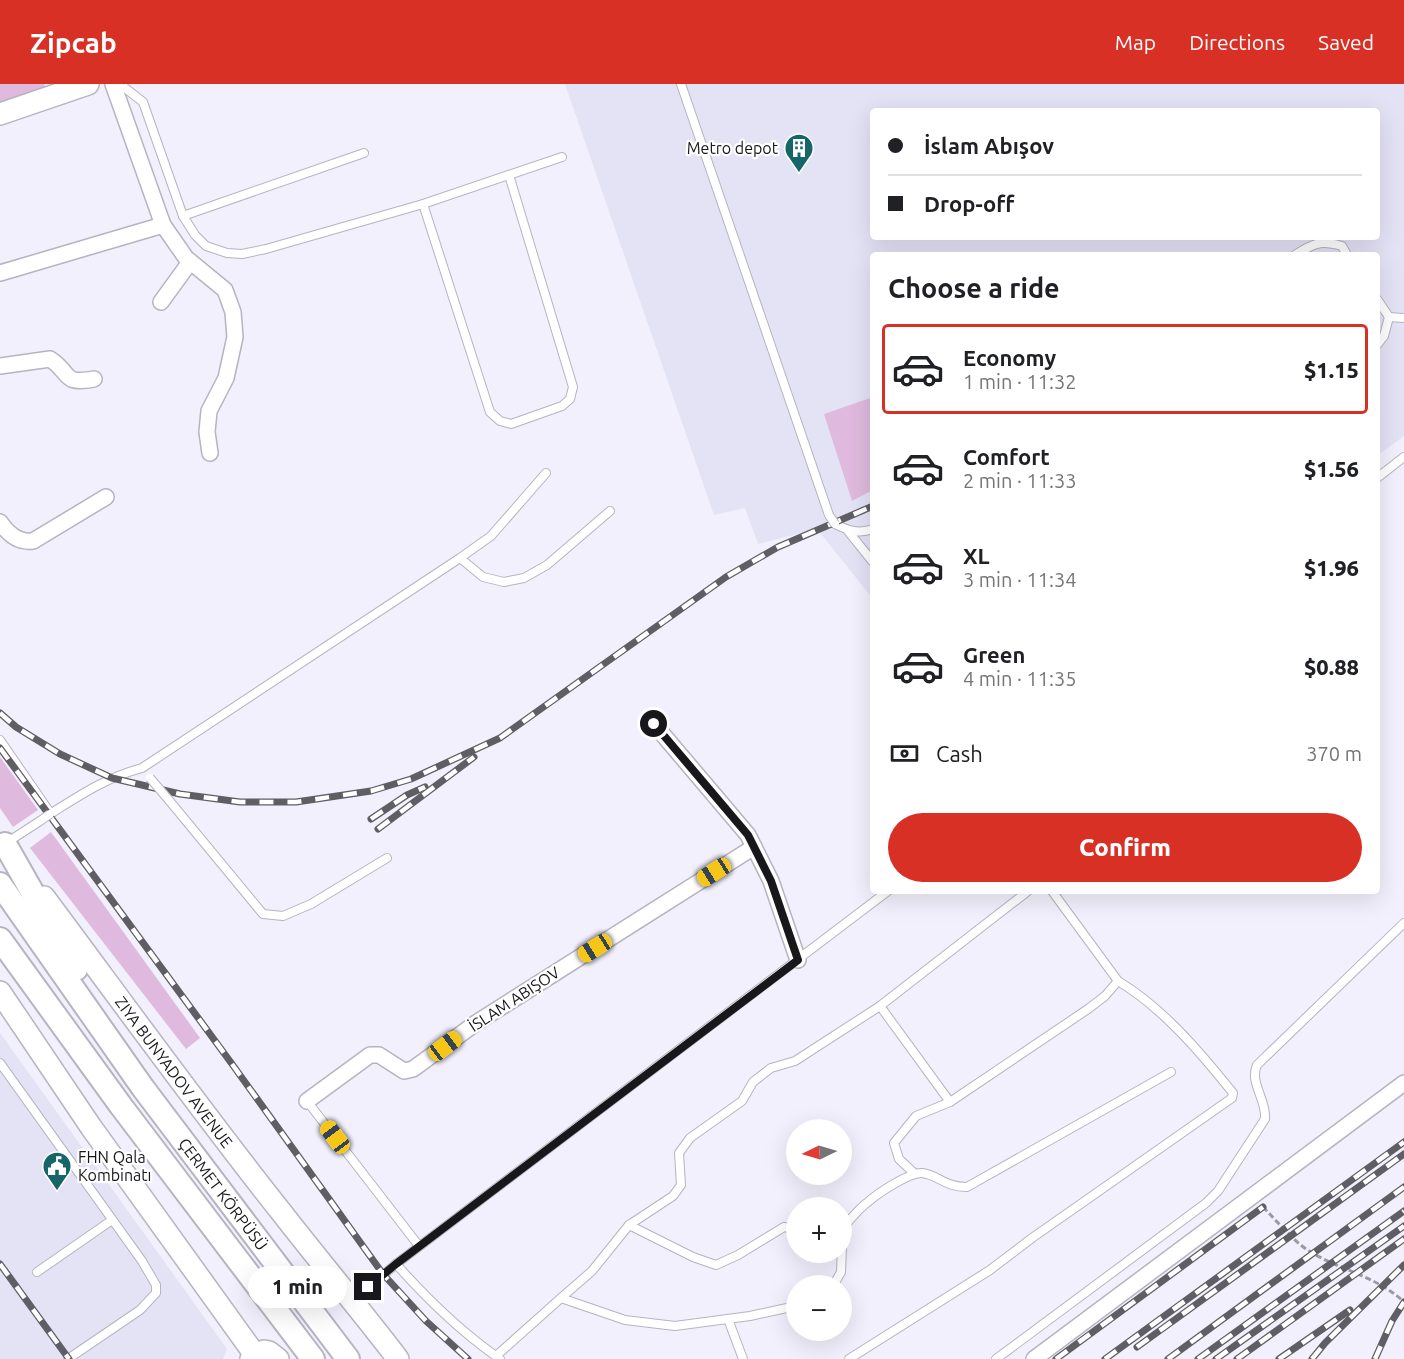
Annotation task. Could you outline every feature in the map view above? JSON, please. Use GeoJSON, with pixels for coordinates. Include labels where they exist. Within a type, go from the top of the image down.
{"type":"FeatureCollection","features":[{"type":"Feature","properties":{"kind":"main road"},"geometry":{"type":"LineString","coordinates":[[0,114],[88,84]]}},
{"type":"Feature","properties":{"kind":"main road"},"geometry":{"type":"LineString","coordinates":[[2,840],[143,1088]]}},
{"type":"Feature","properties":{"kind":"main road","name":"ZIYA BUNYADOV AVENUE"},"geometry":{"type":"LineString","coordinates":[[2,840],[170,1068],[282,1214],[354,1300],[398,1359]]}},
{"type":"Feature","properties":{"kind":"main road","name":"ZIYA BUNYADOV AVENUE"},"geometry":{"type":"LineString","coordinates":[[0,884],[143,1088]]}},
{"type":"Feature","properties":{"kind":"main road","name":"ÇERMET KÖRPÜSÜ"},"geometry":{"type":"LineString","coordinates":[[0,939],[121,1106],[313,1359]]}},
{"type":"Feature","properties":{"kind":"main road"},"geometry":{"type":"LineString","coordinates":[[0,992],[91,1127],[255,1358],[264,1351],[278,1359]]}},
{"type":"Feature","properties":{"kind":"main road","name":"ÇERMET KÖRPÜSÜ"},"geometry":{"type":"LineString","coordinates":[[143,1088],[348,1359]]}},
{"type":"Feature","properties":{"kind":"street"},"geometry":{"type":"LineString","coordinates":[[113,84],[163,225],[190,262],[225,290],[233,312],[235,337],[226,378],[209,411],[207,432],[210,453]]}},
{"type":"Feature","properties":{"kind":"street"},"geometry":{"type":"LineString","coordinates":[[0,273],[163,225]]}},
{"type":"Feature","properties":{"kind":"street"},"geometry":{"type":"LineString","coordinates":[[161,302],[190,262]]}},
{"type":"Feature","properties":{"kind":"street"},"geometry":{"type":"LineString","coordinates":[[0,366],[50,359],[70,379],[78,382],[94,379]]}},
{"type":"Feature","properties":{"kind":"street"},"geometry":{"type":"LineString","coordinates":[[0,522],[14,538],[26,542],[33,541],[106,497]]}},
{"type":"Feature","properties":{"kind":"street"},"geometry":{"type":"LineString","coordinates":[[654,724],[748,835],[771,881],[798,960]]}},
{"type":"Feature","properties":{"kind":"street"},"geometry":{"type":"LineString","coordinates":[[308,1101],[370,1055],[379,1055],[404,1071],[413,1069],[476,1023],[754,847]]}},
{"type":"Feature","properties":{"kind":"street"},"geometry":{"type":"LineString","coordinates":[[1034,1359],[1404,1083]]}},
{"type":"Feature","properties":{"kind":"lane"},"geometry":{"type":"LineString","coordinates":[[120,84],[143,102],[183,216],[195,235],[206,246],[226,253],[242,254],[266,249],[423,204],[562,157]]}},
{"type":"Feature","properties":{"kind":"lane"},"geometry":{"type":"LineString","coordinates":[[681,84],[829,514],[835,524],[848,531],[870,558]]}},
{"type":"Feature","properties":{"kind":"lane"},"geometry":{"type":"LineString","coordinates":[[183,216],[364,153]]}},
{"type":"Feature","properties":{"kind":"lane"},"geometry":{"type":"LineString","coordinates":[[423,204],[490,412],[500,421],[511,424],[562,406],[570,399],[573,387],[509,175]]}},
{"type":"Feature","properties":{"kind":"lane"},"geometry":{"type":"LineString","coordinates":[[1300,252],[1324,241],[1342,246],[1345,252]]}},
{"type":"Feature","properties":{"kind":"lane"},"geometry":{"type":"LineString","coordinates":[[1380,304],[1389,317],[1384,336],[1380,341]]}},
{"type":"Feature","properties":{"kind":"lane"},"geometry":{"type":"LineString","coordinates":[[1389,317],[1404,318]]}},
{"type":"Feature","properties":{"kind":"lane"},"geometry":{"type":"LineString","coordinates":[[1380,476],[1404,457]]}},
{"type":"Feature","properties":{"kind":"lane"},"geometry":{"type":"LineString","coordinates":[[2,840],[40,821],[93,786],[120,774],[142,768],[460,558],[491,536],[546,473]]}},
{"type":"Feature","properties":{"kind":"lane"},"geometry":{"type":"LineString","coordinates":[[460,558],[483,577],[504,582],[524,578],[547,565],[610,511]]}},
{"type":"Feature","properties":{"kind":"lane"},"geometry":{"type":"LineString","coordinates":[[848,531],[870,531]]}},
{"type":"Feature","properties":{"kind":"lane"},"geometry":{"type":"LineString","coordinates":[[0,740],[51,814]]}},
{"type":"Feature","properties":{"kind":"lane"},"geometry":{"type":"LineString","coordinates":[[142,768],[263,914],[283,916],[311,904],[387,858]]}},
{"type":"Feature","properties":{"kind":"lane"},"geometry":{"type":"LineString","coordinates":[[354,1300],[419,1246],[884,894]]}},
{"type":"Feature","properties":{"kind":"lane"},"geometry":{"type":"LineString","coordinates":[[396,1264],[443,1314],[498,1357],[592,1271],[629,1225],[672,1197],[681,1185],[679,1153],[690,1138],[742,1101],[753,1082],[771,1068],[795,1061],[880,1006],[1024,894]]}},
{"type":"Feature","properties":{"kind":"lane"},"geometry":{"type":"LineString","coordinates":[[849,1359],[990,1270],[1232,1098],[1233,1093],[1214,1069],[1163,1016],[1141,995],[1118,981],[1054,894]]}},
{"type":"Feature","properties":{"kind":"lane"},"geometry":{"type":"LineString","coordinates":[[996,1359],[1206,1203],[1218,1191],[1265,1119],[1264,1101],[1254,1080],[1257,1065],[1404,923]]}},
{"type":"Feature","properties":{"kind":"lane"},"geometry":{"type":"LineString","coordinates":[[914,1173],[899,1159],[894,1143],[916,1116],[950,1102],[1088,1009],[1105,996],[1118,981]]}},
{"type":"Feature","properties":{"kind":"lane"},"geometry":{"type":"LineString","coordinates":[[880,1006],[950,1102]]}},
{"type":"Feature","properties":{"kind":"lane"},"geometry":{"type":"LineString","coordinates":[[0,1063],[142,1261],[156,1286],[156,1293],[140,1310],[68,1359]]}},
{"type":"Feature","properties":{"kind":"lane"},"geometry":{"type":"LineString","coordinates":[[852,1218],[866,1202],[914,1173],[932,1176],[946,1185],[967,1186],[1171,1072]]}},
{"type":"Feature","properties":{"kind":"lane"},"geometry":{"type":"LineString","coordinates":[[308,1101],[419,1246]]}},
{"type":"Feature","properties":{"kind":"lane"},"geometry":{"type":"LineString","coordinates":[[37,1272],[112,1220]]}},
{"type":"Feature","properties":{"kind":"lane"},"geometry":{"type":"LineString","coordinates":[[629,1225],[693,1257],[716,1265],[786,1227]]}},
{"type":"Feature","properties":{"kind":"lane"},"geometry":{"type":"LineString","coordinates":[[561,1298],[625,1320],[675,1326],[786,1308]]}},
{"type":"Feature","properties":{"kind":"lane"},"geometry":{"type":"LineString","coordinates":[[728,1319],[743,1359]]}},
{"type":"Feature","properties":{"kind":"path"},"geometry":{"type":"LineString","coordinates":[[1255,1195],[1290,1236],[1313,1254],[1391,1290],[1404,1302]]}},
{"type":"Feature","properties":{"kind":"shaded area"},"geometry":{"type":"Polygon","coordinates":[[[0,84],[44,84],[45,87],[0,103],[0,84]]]}},
{"type":"Feature","properties":{"kind":"shaded area"},"geometry":{"type":"Polygon","coordinates":[[[565,84],[1404,84],[1404,436],[1380,454],[1380,252],[870,252],[870,595],[817,529],[758,544],[745,508],[714,515],[565,84]]]}},
{"type":"Feature","properties":{"kind":"shaded area"},"geometry":{"type":"Polygon","coordinates":[[[870,398],[870,492],[852,501],[824,414],[870,398]]]}},
{"type":"Feature","properties":{"kind":"shaded area"},"geometry":{"type":"Polygon","coordinates":[[[0,757],[38,810],[13,827],[0,808],[0,757]]]}},
{"type":"Feature","properties":{"kind":"shaded area"},"geometry":{"type":"Polygon","coordinates":[[[51,832],[200,1038],[186,1049],[30,848],[51,832]]]}},
{"type":"Feature","properties":{"kind":"shaded area","name":"FHN Qala Kombinatı"},"geometry":{"type":"Polygon","coordinates":[[[0,1033],[227,1349],[223,1359],[0,1359],[0,1033]]]}},
{"type":"Feature","properties":{"kind":"railway"},"geometry":{"type":"LineString","coordinates":[[0,713],[16,727],[60,754],[112,778],[180,794],[240,802],[296,802],[371,791],[411,779],[500,738],[726,577],[778,547],[870,507]]}},
{"type":"Feature","properties":{"kind":"railway"},"geometry":{"type":"LineString","coordinates":[[0,748],[383,1274],[426,1321],[468,1359]]}},
{"type":"Feature","properties":{"kind":"railway"},"geometry":{"type":"LineString","coordinates":[[378,829],[474,757]]}},
{"type":"Feature","properties":{"kind":"railway"},"geometry":{"type":"LineString","coordinates":[[371,819],[407,795],[425,787]]}},
{"type":"Feature","properties":{"kind":"railway"},"geometry":{"type":"LineString","coordinates":[[1105,1359],[1404,1142]]}},
{"type":"Feature","properties":{"kind":"railway"},"geometry":{"type":"LineString","coordinates":[[1137,1347],[1404,1154]]}},
{"type":"Feature","properties":{"kind":"railway"},"geometry":{"type":"LineString","coordinates":[[1168,1359],[1404,1187]]}},
{"type":"Feature","properties":{"kind":"railway"},"geometry":{"type":"LineString","coordinates":[[1056,1359],[1263,1207]]}},
{"type":"Feature","properties":{"kind":"railway"},"geometry":{"type":"LineString","coordinates":[[1198,1359],[1404,1211]]}},
{"type":"Feature","properties":{"kind":"railway"},"geometry":{"type":"LineString","coordinates":[[1216,1359],[1404,1226]]}},
{"type":"Feature","properties":{"kind":"railway"},"geometry":{"type":"LineString","coordinates":[[1237,1359],[1404,1239]]}},
{"type":"Feature","properties":{"kind":"railway"},"geometry":{"type":"LineString","coordinates":[[0,1264],[69,1359]]}},
{"type":"Feature","properties":{"kind":"railway"},"geometry":{"type":"LineString","coordinates":[[1312,1359],[1325,1343],[1404,1265]]}},
{"type":"Feature","properties":{"kind":"railway"},"geometry":{"type":"LineString","coordinates":[[1375,1359],[1392,1321],[1404,1302]]}},
{"type":"Feature","properties":{"kind":"railway"},"geometry":{"type":"LineString","coordinates":[[1279,1359],[1350,1310]]}},
{"type":"Feature","properties":{"kind":"place","name":"Metro depot"},"geometry":{"type":"Point","coordinates":[799,174]}},
{"type":"Feature","properties":{"kind":"place","name":"FHN Qala Kombinatı"},"geometry":{"type":"Point","coordinates":[57,1192]}},
{"type":"Feature","properties":{"kind":"route"},"geometry":{"type":"LineString","coordinates":[[368,1287],[798,960],[771,881],[748,835],[654,724]]}}]}
